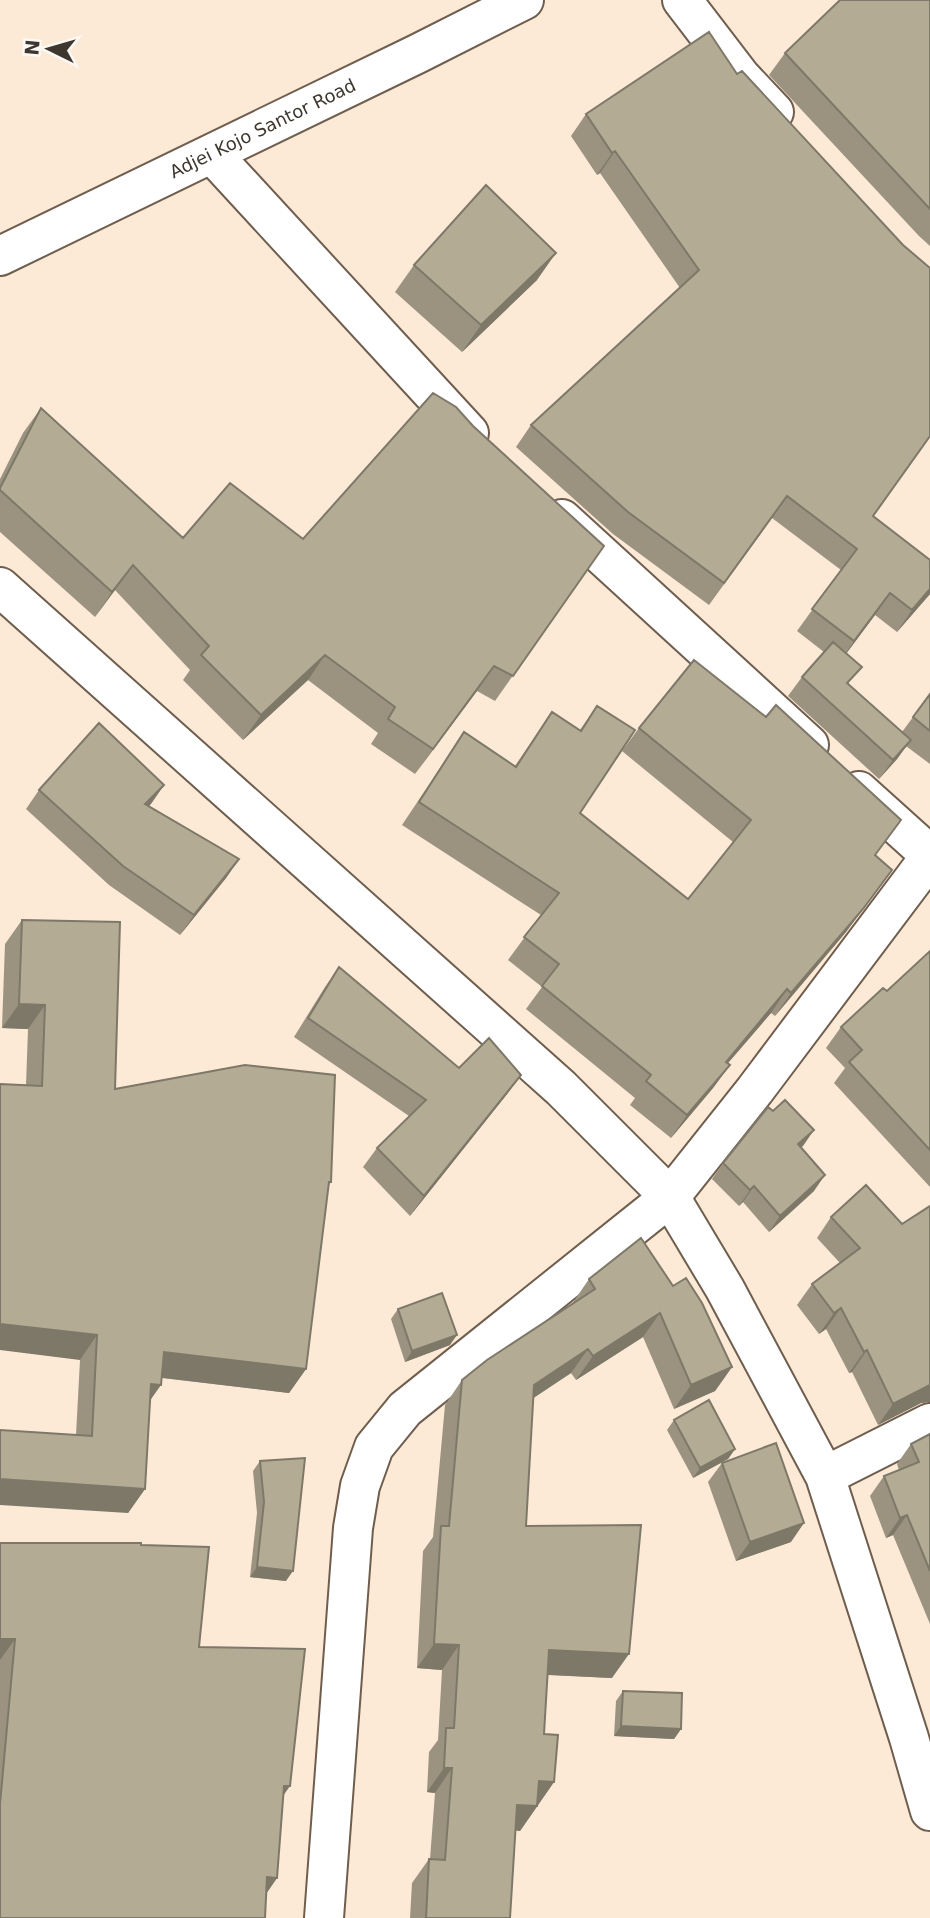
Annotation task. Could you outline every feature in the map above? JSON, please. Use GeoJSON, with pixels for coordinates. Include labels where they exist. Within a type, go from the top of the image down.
{"type":"FeatureCollection","features":[{"type":"Feature","properties":{"kind":"street","name":"Adjei Kojo Santor Road"},"geometry":{"type":"LineString","coordinates":[[0,256],[524,0]]}},
{"type":"Feature","properties":{"kind":"street"},"geometry":{"type":"LineString","coordinates":[[682,0],[741,77],[795,135]]}},
{"type":"Feature","properties":{"kind":"street"},"geometry":{"type":"LineString","coordinates":[[212,154],[491,454]]}},
{"type":"Feature","properties":{"kind":"street"},"geometry":{"type":"LineString","coordinates":[[324,1918],[354,1528],[360,1486],[374,1447],[405,1409],[670,1197],[755,1090],[930,856],[532,491]]}},
{"type":"Feature","properties":{"kind":"street"},"geometry":{"type":"LineString","coordinates":[[0,587],[561,1088],[670,1197],[725,1289],[825,1476],[930,1811]]}},
{"type":"Feature","properties":{"kind":"street"},"geometry":{"type":"LineString","coordinates":[[825,1476],[930,1423]]}},
{"type":"Feature","properties":{"kind":"building"},"geometry":{"type":"Polygon","coordinates":[[[840,0],[930,0],[930,209],[785,53],[840,0]]]}},
{"type":"Feature","properties":{"kind":"building"},"geometry":{"type":"Polygon","coordinates":[[[709,32],[737,74],[742,71],[903,245],[930,268],[930,436],[873,516],[930,560],[930,589],[912,610],[890,593],[854,641],[812,609],[857,549],[787,496],[724,583],[628,512],[531,425],[699,270],[586,114],[709,32]]]}},
{"type":"Feature","properties":{"kind":"building"},"geometry":{"type":"Polygon","coordinates":[[[486,185],[556,253],[481,325],[414,265],[486,185]]]}},
{"type":"Feature","properties":{"kind":"building"},"geometry":{"type":"Polygon","coordinates":[[[433,393],[456,407],[473,426],[604,546],[513,676],[494,666],[433,749],[388,719],[395,707],[325,655],[261,715],[201,655],[209,646],[133,565],[112,592],[0,490],[41,408],[183,538],[230,483],[303,539],[433,393]]]}},
{"type":"Feature","properties":{"kind":"building"},"geometry":{"type":"Polygon","coordinates":[[[833,642],[862,667],[847,683],[911,740],[893,760],[802,677],[833,642]]]}},
{"type":"Feature","properties":{"kind":"building"},"geometry":{"type":"Polygon","coordinates":[[[694,660],[766,717],[776,705],[901,820],[875,855],[892,870],[863,909],[791,993],[787,989],[726,1062],[730,1065],[687,1115],[646,1081],[651,1075],[542,986],[559,964],[524,937],[559,893],[419,802],[464,732],[516,767],[552,712],[581,731],[597,706],[635,730],[580,813],[688,899],[751,820],[639,728],[694,660]]]}},
{"type":"Feature","properties":{"kind":"building"},"geometry":{"type":"Polygon","coordinates":[[[930,694],[930,731],[913,717],[930,694]]]}},
{"type":"Feature","properties":{"kind":"building"},"geometry":{"type":"Polygon","coordinates":[[[99,723],[164,785],[145,804],[239,859],[194,915],[123,866],[39,790],[99,723]]]}},
{"type":"Feature","properties":{"kind":"building"},"geometry":{"type":"Polygon","coordinates":[[[22,920],[120,922],[115,1089],[245,1065],[335,1075],[331,1182],[306,1369],[164,1352],[161,1385],[151,1384],[145,1489],[0,1479],[0,1430],[92,1436],[97,1335],[0,1324],[0,1084],[42,1086],[45,1005],[19,1004],[22,920]]]}},
{"type":"Feature","properties":{"kind":"building"},"geometry":{"type":"Polygon","coordinates":[[[930,951],[930,1150],[849,1062],[862,1050],[841,1027],[883,988],[887,991],[930,951]]]}},
{"type":"Feature","properties":{"kind":"building"},"geometry":{"type":"Polygon","coordinates":[[[339,967],[459,1068],[489,1038],[521,1075],[424,1196],[377,1148],[426,1100],[308,1018],[339,967]]]}},
{"type":"Feature","properties":{"kind":"building"},"geometry":{"type":"Polygon","coordinates":[[[785,1100],[814,1130],[798,1144],[825,1175],[780,1216],[754,1186],[750,1190],[723,1163],[768,1107],[773,1111],[785,1100]]]}},
{"type":"Feature","properties":{"kind":"building"},"geometry":{"type":"Polygon","coordinates":[[[866,1185],[902,1224],[930,1206],[930,1385],[893,1404],[867,1350],[864,1352],[841,1308],[834,1313],[812,1284],[860,1248],[831,1217],[866,1185]]]}},
{"type":"Feature","properties":{"kind":"building"},"geometry":{"type":"Polygon","coordinates":[[[641,1238],[673,1286],[686,1278],[702,1303],[732,1367],[691,1385],[660,1313],[593,1356],[588,1349],[534,1385],[526,1526],[641,1525],[629,1654],[549,1650],[544,1734],[558,1735],[554,1782],[539,1781],[537,1806],[517,1805],[510,1918],[426,1918],[429,1859],[445,1860],[452,1768],[444,1768],[446,1728],[454,1728],[459,1645],[434,1644],[441,1526],[449,1526],[462,1380],[487,1360],[595,1289],[589,1279],[641,1238]]]}},
{"type":"Feature","properties":{"kind":"building"},"geometry":{"type":"Polygon","coordinates":[[[442,1293],[457,1335],[412,1351],[398,1309],[442,1293]]]}},
{"type":"Feature","properties":{"kind":"building"},"geometry":{"type":"Polygon","coordinates":[[[709,1400],[735,1449],[700,1468],[674,1420],[709,1400]]]}},
{"type":"Feature","properties":{"kind":"building"},"geometry":{"type":"Polygon","coordinates":[[[930,1434],[930,1571],[907,1515],[900,1518],[884,1476],[919,1462],[911,1444],[930,1434]]]}},
{"type":"Feature","properties":{"kind":"building"},"geometry":{"type":"Polygon","coordinates":[[[776,1443],[804,1523],[750,1542],[722,1463],[776,1443]]]}},
{"type":"Feature","properties":{"kind":"building"},"geometry":{"type":"Polygon","coordinates":[[[305,1458],[293,1571],[257,1567],[264,1502],[260,1461],[305,1458]]]}},
{"type":"Feature","properties":{"kind":"building"},"geometry":{"type":"Polygon","coordinates":[[[0,1543],[141,1543],[209,1547],[199,1647],[305,1649],[290,1786],[284,1786],[277,1878],[267,1877],[265,1918],[0,1918],[0,1804],[15,1639],[0,1639],[0,1543]]]}},
{"type":"Feature","properties":{"kind":"building"},"geometry":{"type":"Polygon","coordinates":[[[623,1691],[682,1693],[681,1729],[621,1726],[623,1691]]]}}]}
